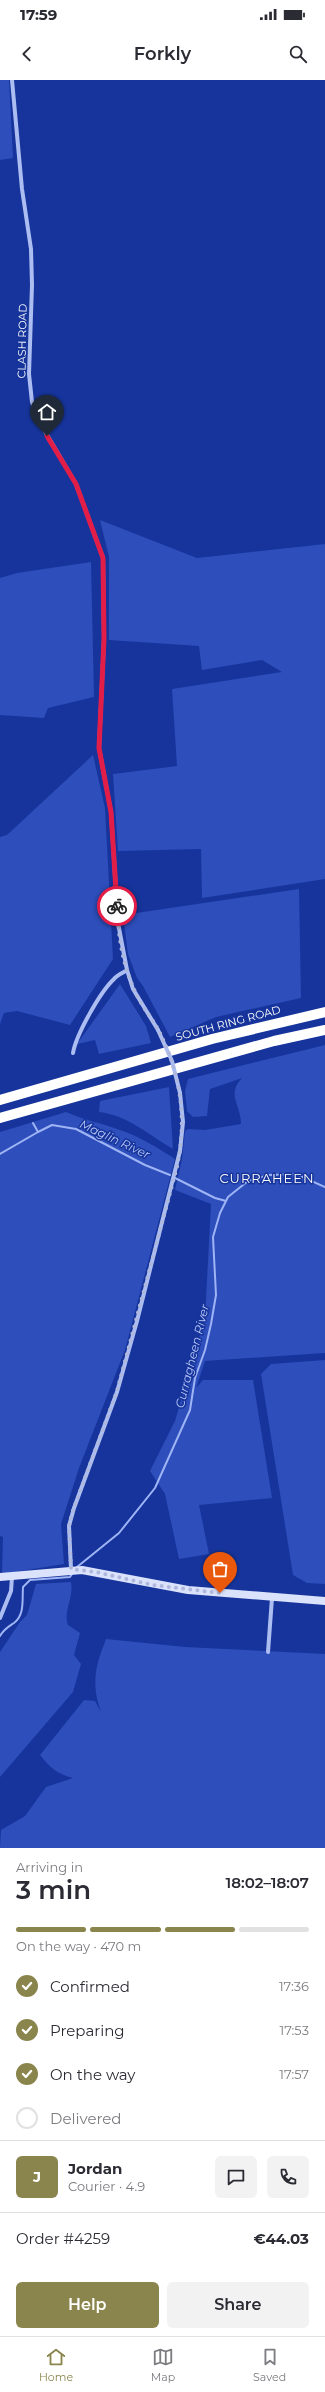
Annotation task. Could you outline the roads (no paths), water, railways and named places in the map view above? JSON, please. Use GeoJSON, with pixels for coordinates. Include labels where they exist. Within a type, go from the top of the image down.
{"type":"FeatureCollection","features":[{"type":"Feature","properties":{"kind":"highway","name":"SOUTH RING ROAD"},"geometry":{"type":"LineString","coordinates":[[0,1100],[41,1087],[269,1024],[325,1012]]}},
{"type":"Feature","properties":{"kind":"highway"},"geometry":{"type":"LineString","coordinates":[[0,1118],[274,1041],[325,1030]]}},
{"type":"Feature","properties":{"kind":"highway"},"geometry":{"type":"LineString","coordinates":[[0,1096],[41,1087]]}},
{"type":"Feature","properties":{"kind":"highway"},"geometry":{"type":"LineString","coordinates":[[0,1122],[43,1106]]}},
{"type":"Feature","properties":{"kind":"street","name":"CLASH ROAD"},"geometry":{"type":"LineString","coordinates":[[12,80],[22,189],[31,249],[32,285],[29,374],[32,402],[40,424],[76,484],[103,558],[104,639],[99,748],[111,812],[118,923],[127,970],[139,1000],[158,1030],[172,1061],[180,1093],[183,1122],[177,1167],[117,1391],[74,1508],[69,1526],[71,1569]]}},
{"type":"Feature","properties":{"kind":"street"},"geometry":{"type":"LineString","coordinates":[[73,1053],[80,1031],[106,989],[114,979],[127,970]]}},
{"type":"Feature","properties":{"kind":"street"},"geometry":{"type":"LineString","coordinates":[[0,1578],[71,1569],[153,1585],[272,1598],[325,1601]]}},
{"type":"Feature","properties":{"kind":"street"},"geometry":{"type":"LineString","coordinates":[[0,1618],[11,1591],[12,1577]]}},
{"type":"Feature","properties":{"kind":"street"},"geometry":{"type":"LineString","coordinates":[[268,1652],[272,1598]]}},
{"type":"Feature","properties":{"kind":"waterway","name":"Maglin River"},"geometry":{"type":"LineString","coordinates":[[33,1123],[38,1132],[52,1125],[76,1129],[145,1165],[170,1175]]}},
{"type":"Feature","properties":{"kind":"waterway"},"geometry":{"type":"LineString","coordinates":[[0,1154],[38,1132]]}},
{"type":"Feature","properties":{"kind":"waterway","name":"Curragheen River"},"geometry":{"type":"LineString","coordinates":[[77,1567],[119,1533],[155,1488],[190,1410],[195,1378],[205,1350],[216,1295],[213,1237],[220,1213],[228,1197],[248,1181],[269,1175],[296,1174],[325,1187]]}},
{"type":"Feature","properties":{"kind":"waterway","name":"Maglin River"},"geometry":{"type":"LineString","coordinates":[[175,1178],[215,1198],[226,1201]]}},
{"type":"Feature","properties":{"kind":"waterway","name":"Curragheen River"},"geometry":{"type":"LineString","coordinates":[[0,1636],[18,1620],[22,1606],[23,1587],[30,1580],[70,1577],[72,1574]]}},
{"type":"Feature","properties":{"kind":"district","name":"CURRAHEEN"},"geometry":{"type":"Point","coordinates":[267,1178]}}]}
